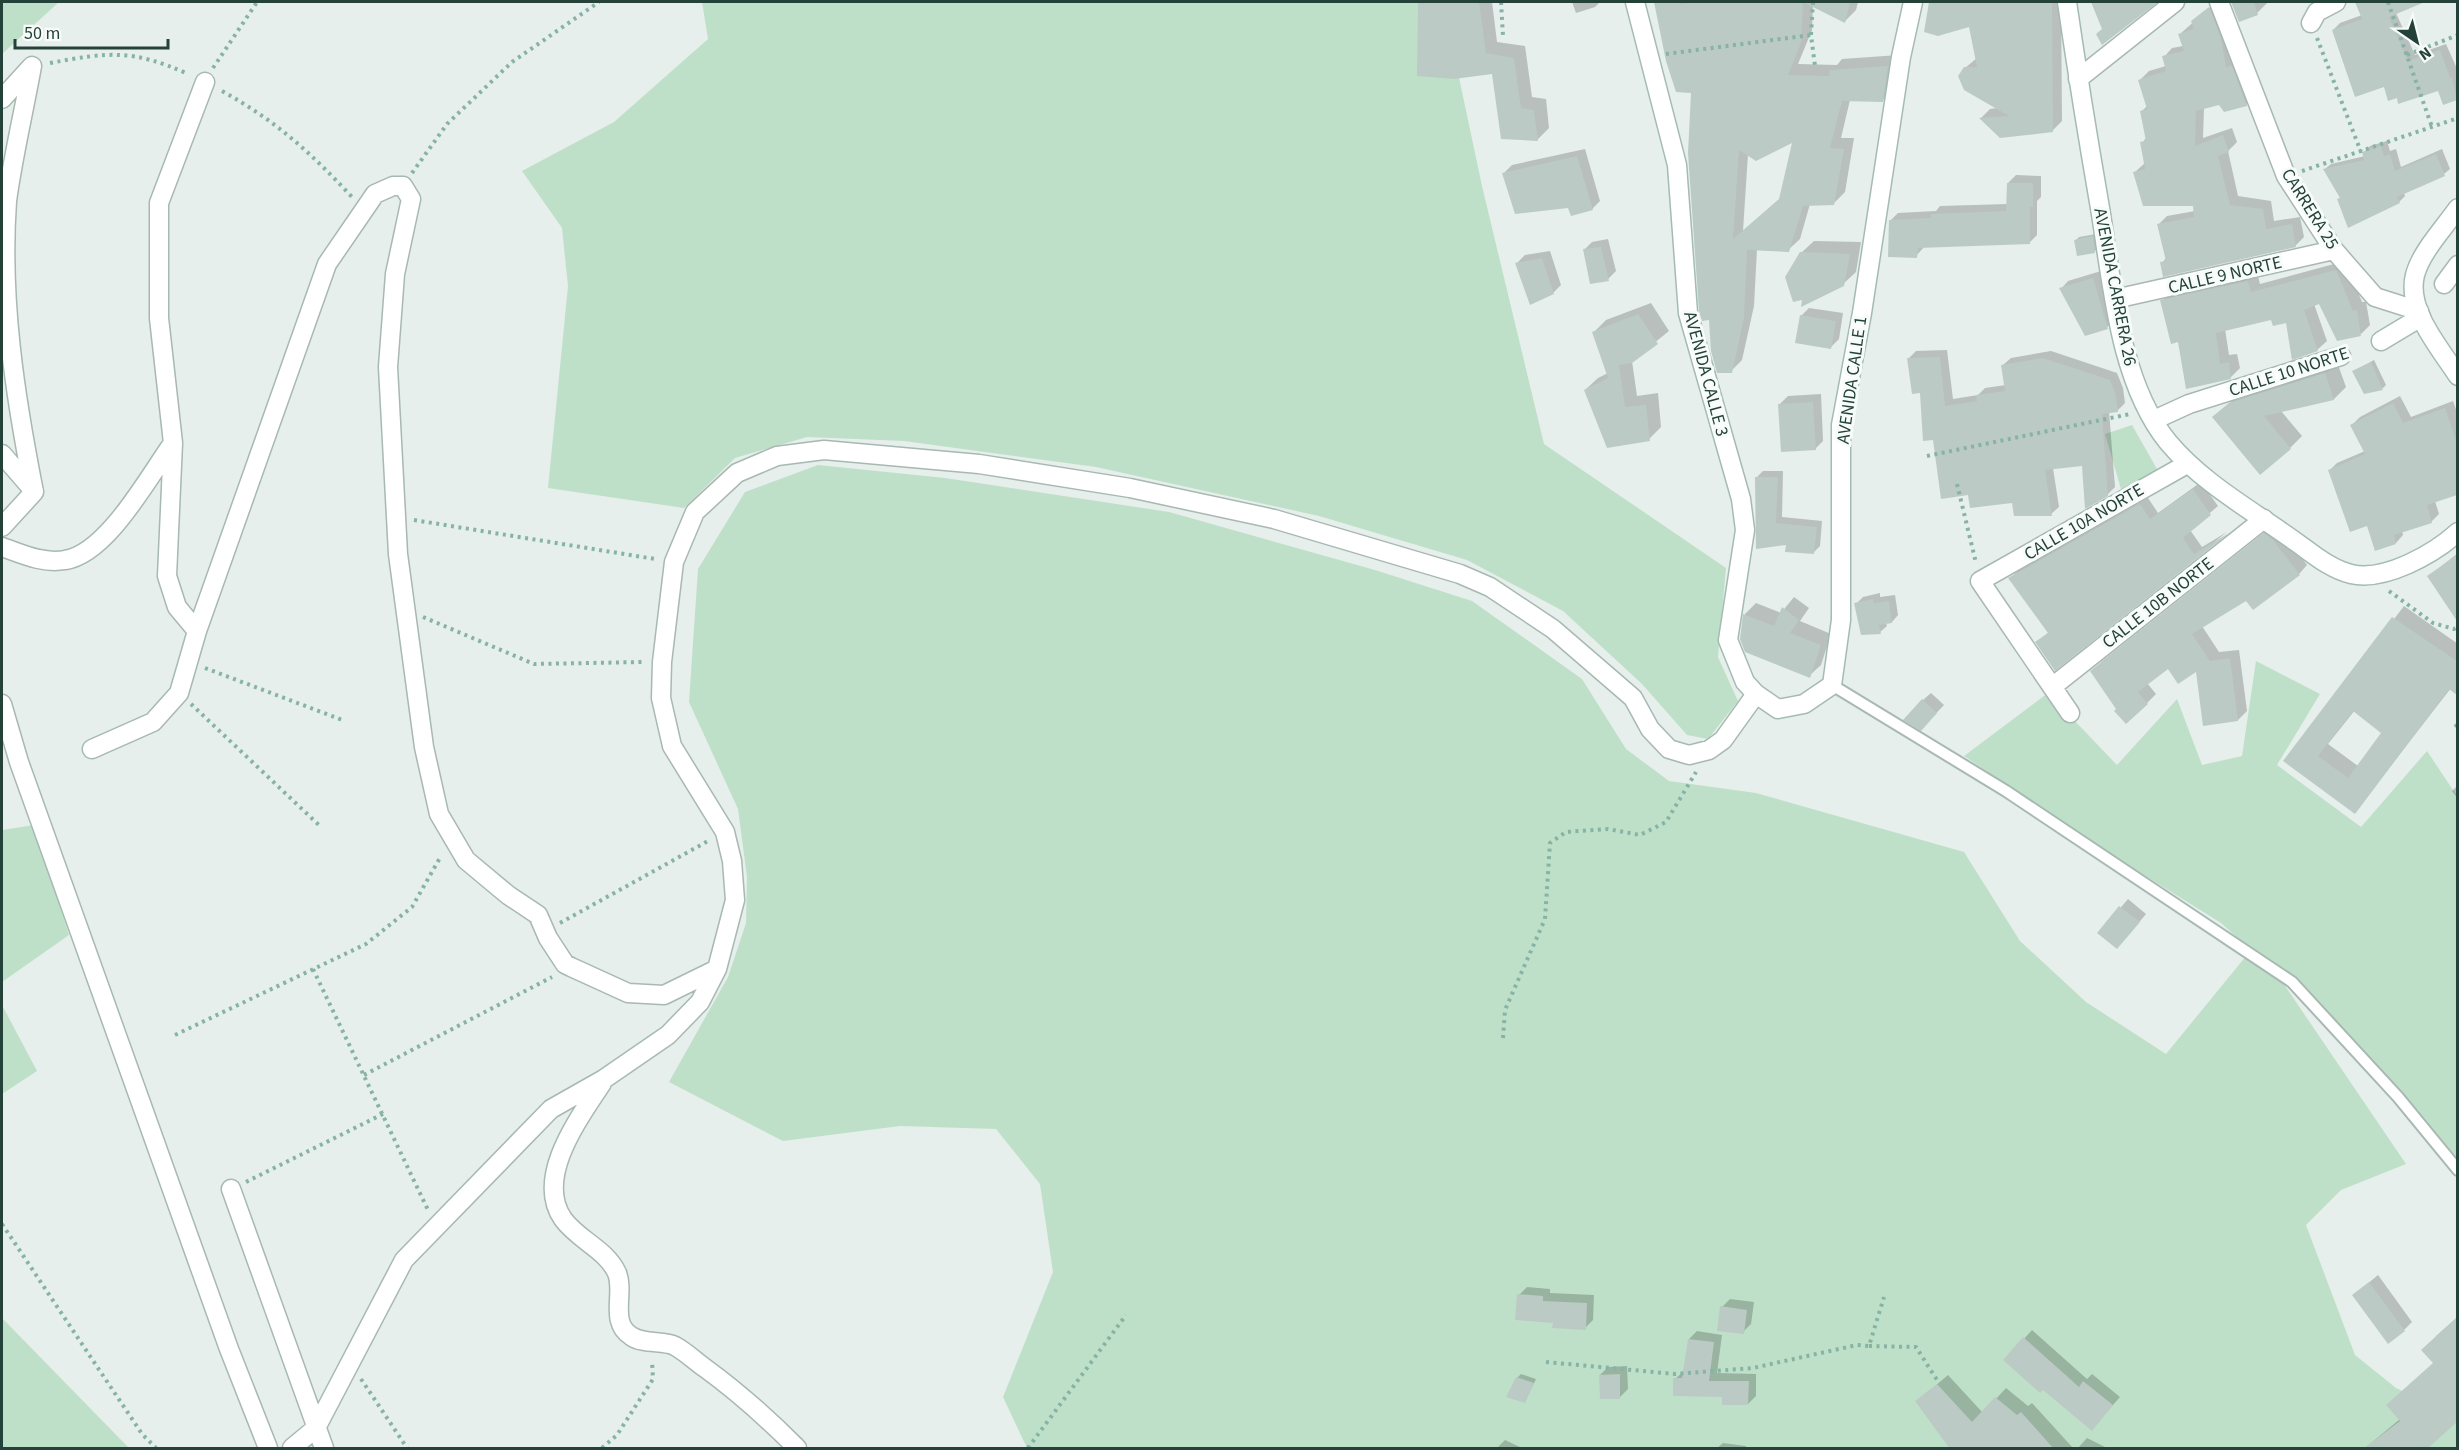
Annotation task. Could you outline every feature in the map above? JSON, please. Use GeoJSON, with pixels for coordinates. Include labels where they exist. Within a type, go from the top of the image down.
{"type":"FeatureCollection","features":[{"type":"Feature","properties":{"kind":"street","name":"AVENIDA CALLE 3"},"geometry":{"type":"LineString","coordinates":[[1635,2],[1677,165],[1688,314],[1741,499],[1745,530],[1728,640],[1744,682],[1756,694]]}},
{"type":"Feature","properties":{"kind":"street","name":"AVENIDA CALLE 1"},"geometry":{"type":"LineString","coordinates":[[1832,685],[1841,621],[1841,425],[1862,314],[1901,57],[1913,2]]}},
{"type":"Feature","properties":{"kind":"street","name":"AVENIDA CARRERA 26"},"geometry":{"type":"LineString","coordinates":[[2067,2],[2115,299],[2131,372],[2166,439],[2187,464],[2335,569],[2353,574],[2371,575],[2404,565],[2429,554],[2457,532]]}},
{"type":"Feature","properties":{"kind":"street"},"geometry":{"type":"LineString","coordinates":[[2078,79],[2175,2]]}},
{"type":"Feature","properties":{"kind":"street","name":"CARRERA 25"},"geometry":{"type":"LineString","coordinates":[[2219,2],[2286,176],[2334,250],[2375,297],[2420,314]]}},
{"type":"Feature","properties":{"kind":"street"},"geometry":{"type":"LineString","coordinates":[[2311,23],[2317,12],[2336,2]]}},
{"type":"Feature","properties":{"kind":"street"},"geometry":{"type":"LineString","coordinates":[[2,99],[32,66]]}},
{"type":"Feature","properties":{"kind":"street"},"geometry":{"type":"LineString","coordinates":[[32,66],[7,202],[4,255],[5,307],[13,385],[34,492]]}},
{"type":"Feature","properties":{"kind":"street"},"geometry":{"type":"LineString","coordinates":[[197,631],[177,607],[167,576],[173,443],[159,318],[159,203],[205,82]]}},
{"type":"Feature","properties":{"kind":"street"},"geometry":{"type":"LineString","coordinates":[[92,749],[153,722],[179,693],[197,631],[327,264],[375,194],[393,186],[403,186],[411,199],[395,274],[388,367],[396,517],[405,609],[424,747],[439,814],[466,860],[508,896],[538,915],[565,963],[571,967],[628,993],[664,995],[717,969]]}},
{"type":"Feature","properties":{"kind":"street"},"geometry":{"type":"LineString","coordinates":[[2457,208],[2415,274],[2414,290],[2420,314],[2457,376]]}},
{"type":"Feature","properties":{"kind":"street","name":"CALLE 9 NORTE"},"geometry":{"type":"LineString","coordinates":[[2115,299],[2334,250]]}},
{"type":"Feature","properties":{"kind":"street"},"geometry":{"type":"LineString","coordinates":[[2444,284],[2457,265]]}},
{"type":"Feature","properties":{"kind":"street"},"geometry":{"type":"LineString","coordinates":[[2381,341],[2420,314]]}},
{"type":"Feature","properties":{"kind":"street","name":"CALLE 10 NORTE"},"geometry":{"type":"LineString","coordinates":[[2152,415],[2341,356]]}},
{"type":"Feature","properties":{"kind":"street"},"geometry":{"type":"LineString","coordinates":[[2,548],[42,560],[65,560],[84,553],[109,532],[173,443]]}},
{"type":"Feature","properties":{"kind":"street"},"geometry":{"type":"LineString","coordinates":[[292,1449],[316,1428],[404,1260],[551,1109],[604,1078],[668,1035],[700,1002],[717,969],[735,900],[732,861],[725,832],[672,746],[661,698],[662,662],[674,562],[695,512],[737,473],[777,456],[836,451],[979,464],[1130,488],[1274,519],[1460,573],[1490,587],[1553,628],[1634,698],[1650,729],[1669,748],[1689,755],[1709,750],[1723,740],[1756,694],[1778,708],[1804,704],[1832,685]]}},
{"type":"Feature","properties":{"kind":"street"},"geometry":{"type":"LineString","coordinates":[[2,453],[34,492]]}},
{"type":"Feature","properties":{"kind":"street","name":"CALLE 10A NORTE"},"geometry":{"type":"LineString","coordinates":[[1980,581],[2187,464]]}},
{"type":"Feature","properties":{"kind":"street"},"geometry":{"type":"LineString","coordinates":[[2,526],[34,492]]}},
{"type":"Feature","properties":{"kind":"street","name":"CALLE 10B NORTE"},"geometry":{"type":"LineString","coordinates":[[2052,687],[2264,519]]}},
{"type":"Feature","properties":{"kind":"street"},"geometry":{"type":"LineString","coordinates":[[1980,581],[2070,713]]}},
{"type":"Feature","properties":{"kind":"street"},"geometry":{"type":"LineString","coordinates":[[2,704],[23,774],[229,1349],[268,1449]]}},
{"type":"Feature","properties":{"kind":"street"},"geometry":{"type":"LineString","coordinates":[[604,1078],[563,1143],[556,1170],[555,1198],[564,1219],[612,1263],[621,1284],[618,1310],[621,1325],[631,1336],[674,1345],[736,1391],[797,1449]]}},
{"type":"Feature","properties":{"kind":"street"},"geometry":{"type":"LineString","coordinates":[[231,1190],[324,1449]]}},
{"type":"Feature","properties":{"kind":"lane"},"geometry":{"type":"LineString","coordinates":[[1832,685],[2015,797],[2292,982],[2398,1097],[2457,1170]]}},
{"type":"Feature","properties":{"kind":"path"},"geometry":{"type":"LineString","coordinates":[[205,82],[257,2]]}},
{"type":"Feature","properties":{"kind":"path"},"geometry":{"type":"LineString","coordinates":[[403,186],[447,124],[512,62],[595,2]]}},
{"type":"Feature","properties":{"kind":"path"},"geometry":{"type":"LineString","coordinates":[[1501,2],[1503,36]]}},
{"type":"Feature","properties":{"kind":"path"},"geometry":{"type":"LineString","coordinates":[[1813,2],[1811,35],[1815,66]]}},
{"type":"Feature","properties":{"kind":"path"},"geometry":{"type":"LineString","coordinates":[[2388,2],[2432,127]]}},
{"type":"Feature","properties":{"kind":"path"},"geometry":{"type":"LineString","coordinates":[[2311,23],[2361,152]]}},
{"type":"Feature","properties":{"kind":"path"},"geometry":{"type":"LineString","coordinates":[[1681,51],[1811,35]]}},
{"type":"Feature","properties":{"kind":"path"},"geometry":{"type":"LineString","coordinates":[[2407,55],[2457,35]]}},
{"type":"Feature","properties":{"kind":"path"},"geometry":{"type":"LineString","coordinates":[[32,66],[104,53],[132,55],[155,60],[205,82],[260,112],[311,152],[364,209]]}},
{"type":"Feature","properties":{"kind":"path"},"geometry":{"type":"LineString","coordinates":[[2286,176],[2457,118]]}},
{"type":"Feature","properties":{"kind":"path"},"geometry":{"type":"LineString","coordinates":[[1927,456],[2152,415]]}},
{"type":"Feature","properties":{"kind":"path"},"geometry":{"type":"LineString","coordinates":[[1957,484],[1980,581]]}},
{"type":"Feature","properties":{"kind":"path"},"geometry":{"type":"LineString","coordinates":[[396,517],[674,562]]}},
{"type":"Feature","properties":{"kind":"path"},"geometry":{"type":"LineString","coordinates":[[2386,588],[2433,623],[2454,629],[2457,627]]}},
{"type":"Feature","properties":{"kind":"path"},"geometry":{"type":"LineString","coordinates":[[405,609],[534,664],[662,662]]}},
{"type":"Feature","properties":{"kind":"path"},"geometry":{"type":"LineString","coordinates":[[188,662],[345,721]]}},
{"type":"Feature","properties":{"kind":"path"},"geometry":{"type":"LineString","coordinates":[[179,693],[321,827]]}},
{"type":"Feature","properties":{"kind":"path"},"geometry":{"type":"LineString","coordinates":[[1503,1038],[1505,1010],[1545,919],[1550,843],[1566,832],[1608,829],[1640,835],[1666,822],[1709,750]]}},
{"type":"Feature","properties":{"kind":"path"},"geometry":{"type":"LineString","coordinates":[[175,1035],[366,944],[411,907],[441,860],[444,823]]}},
{"type":"Feature","properties":{"kind":"path"},"geometry":{"type":"LineString","coordinates":[[545,931],[725,832]]}},
{"type":"Feature","properties":{"kind":"path"},"geometry":{"type":"LineString","coordinates":[[364,1075],[571,967]]}},
{"type":"Feature","properties":{"kind":"path"},"geometry":{"type":"LineString","coordinates":[[314,969],[436,1227]]}},
{"type":"Feature","properties":{"kind":"path"},"geometry":{"type":"LineString","coordinates":[[231,1190],[383,1114]]}},
{"type":"Feature","properties":{"kind":"path"},"geometry":{"type":"LineString","coordinates":[[2,1224],[142,1434],[156,1449]]}},
{"type":"Feature","properties":{"kind":"path"},"geometry":{"type":"LineString","coordinates":[[1869,1346],[1884,1297]]}},
{"type":"Feature","properties":{"kind":"path"},"geometry":{"type":"LineString","coordinates":[[1028,1449],[1126,1315]]}},
{"type":"Feature","properties":{"kind":"path"},"geometry":{"type":"LineString","coordinates":[[602,1449],[617,1435],[653,1379],[651,1342]]}},
{"type":"Feature","properties":{"kind":"path"},"geometry":{"type":"LineString","coordinates":[[1546,1362],[1675,1374],[1753,1368],[1857,1345],[1916,1347],[1937,1380]]}},
{"type":"Feature","properties":{"kind":"path"},"geometry":{"type":"LineString","coordinates":[[350,1363],[407,1449]]}},
{"type":"Feature","properties":{"kind":"green space"},"geometry":{"type":"Polygon","coordinates":[[[2,2],[59,2],[2,54],[2,2]]]}},
{"type":"Feature","properties":{"kind":"green space"},"geometry":{"type":"Polygon","coordinates":[[[702,2],[1443,2],[1482,186],[1544,444],[1726,568],[1718,657],[1738,701],[1708,739],[1687,735],[1642,684],[1563,611],[1467,560],[1319,516],[1096,467],[904,441],[807,437],[735,458],[684,508],[548,488],[568,286],[562,228],[522,171],[614,122],[708,39],[702,2]]]}},
{"type":"Feature","properties":{"kind":"green space"},"geometry":{"type":"Polygon","coordinates":[[[2132,425],[2161,476],[2123,496],[2105,434],[2132,425]]]}},
{"type":"Feature","properties":{"kind":"green space"},"geometry":{"type":"Polygon","coordinates":[[[818,465],[945,478],[1169,512],[1375,570],[1472,601],[1582,679],[1626,749],[1669,781],[1756,793],[1964,852],[2020,941],[2086,1002],[2166,1054],[2251,950],[2221,923],[2096,845],[1964,756],[2048,693],[2117,765],[2177,699],[2202,765],[2242,756],[2256,661],[2320,694],[2277,765],[2361,827],[2427,751],[2457,796],[2457,1167],[2303,997],[2277,974],[2406,1164],[2341,1190],[2306,1225],[2355,1355],[2396,1388],[2446,1412],[2457,1410],[2457,1448],[1027,1448],[1003,1397],[1053,1272],[1040,1184],[996,1129],[900,1126],[783,1141],[669,1082],[728,977],[746,923],[747,877],[738,809],[689,702],[698,569],[745,492],[818,465]]]}},
{"type":"Feature","properties":{"kind":"green space"},"geometry":{"type":"Polygon","coordinates":[[[34,825],[69,935],[2,982],[2,830],[34,825]]]}},
{"type":"Feature","properties":{"kind":"green space"},"geometry":{"type":"Polygon","coordinates":[[[2,1005],[37,1071],[2,1094],[2,1005]]]}},
{"type":"Feature","properties":{"kind":"green space"},"geometry":{"type":"Polygon","coordinates":[[[2,1318],[129,1448],[2,1448],[2,1318]]]}},
{"type":"Feature","properties":{"kind":"building"},"geometry":{"type":"Polygon","coordinates":[[[1418,2],[1479,2],[1486,53],[1514,58],[1521,108],[1534,110],[1538,141],[1501,139],[1492,74],[1454,79],[1417,76],[1418,2]]]}},
{"type":"Feature","properties":{"kind":"building"},"geometry":{"type":"Polygon","coordinates":[[[1654,2],[1680,2],[1681,4],[1693,2],[1803,2],[1801,43],[1788,75],[1829,76],[1830,70],[1888,66],[1883,102],[1842,101],[1830,148],[1844,149],[1834,205],[1803,206],[1789,252],[1747,250],[1744,318],[1732,373],[1717,373],[1711,351],[1709,320],[1702,321],[1699,311],[1688,153],[1691,93],[1676,92],[1666,61],[1654,2]],[[1792,143],[1756,161],[1739,150],[1733,239],[1779,199],[1792,143]]]}},
{"type":"Feature","properties":{"kind":"building"},"geometry":{"type":"Polygon","coordinates":[[[1803,2],[1850,2],[1845,23],[1803,2]]]}},
{"type":"Feature","properties":{"kind":"building"},"geometry":{"type":"Polygon","coordinates":[[[1929,2],[2052,2],[2053,132],[2000,138],[1979,118],[2009,116],[1964,90],[1958,76],[1964,67],[1977,67],[1969,27],[1938,36],[1924,32],[1929,2]]]}},
{"type":"Feature","properties":{"kind":"building"},"geometry":{"type":"Polygon","coordinates":[[[2091,2],[2158,2],[2102,45],[2096,34],[2102,29],[2091,2]]]}},
{"type":"Feature","properties":{"kind":"building"},"geometry":{"type":"Polygon","coordinates":[[[2231,2],[2254,2],[2258,15],[2239,22],[2231,2]]]}},
{"type":"Feature","properties":{"kind":"building"},"geometry":{"type":"Polygon","coordinates":[[[2355,2],[2425,2],[2389,17],[2408,61],[2440,50],[2450,78],[2452,77],[2457,100],[2443,105],[2438,91],[2398,104],[2397,98],[2388,101],[2384,87],[2355,97],[2332,30],[2362,19],[2355,2]]]}},
{"type":"Feature","properties":{"kind":"building"},"geometry":{"type":"Polygon","coordinates":[[[2209,7],[2221,38],[2226,67],[2232,66],[2247,106],[2224,112],[2219,105],[2196,111],[2195,146],[2223,135],[2229,152],[2218,156],[2230,205],[2263,209],[2266,229],[2292,224],[2296,247],[2163,277],[2160,262],[2166,261],[2157,224],[2194,217],[2193,206],[2143,206],[2133,172],[2145,169],[2140,142],[2146,141],[2140,111],[2147,109],[2138,80],[2166,71],[2162,56],[2184,51],[2178,34],[2194,29],[2191,21],[2209,7]]]}},
{"type":"Feature","properties":{"kind":"building"},"geometry":{"type":"Polygon","coordinates":[[[2381,146],[2384,156],[2390,154],[2395,171],[2436,154],[2445,176],[2397,197],[2400,203],[2348,228],[2337,199],[2340,198],[2323,169],[2364,160],[2362,152],[2381,146]]]}},
{"type":"Feature","properties":{"kind":"building"},"geometry":{"type":"Polygon","coordinates":[[[1577,156],[1593,210],[1571,216],[1568,208],[1515,214],[1502,173],[1577,156]]]}},
{"type":"Feature","properties":{"kind":"building"},"geometry":{"type":"Polygon","coordinates":[[[2007,183],[2033,183],[2033,207],[2030,207],[2030,244],[1918,248],[1917,258],[1888,257],[1889,220],[1931,218],[1931,214],[2006,211],[2007,183]]]}},
{"type":"Feature","properties":{"kind":"building"},"geometry":{"type":"Polygon","coordinates":[[[2093,236],[2095,253],[2077,256],[2074,240],[2093,236]]]}},
{"type":"Feature","properties":{"kind":"building"},"geometry":{"type":"Polygon","coordinates":[[[1601,247],[1609,281],[1590,284],[1583,249],[1601,247]]]}},
{"type":"Feature","properties":{"kind":"building"},"geometry":{"type":"Polygon","coordinates":[[[1800,252],[1850,254],[1844,286],[1801,307],[1802,300],[1793,302],[1785,277],[1800,252]]]}},
{"type":"Feature","properties":{"kind":"building"},"geometry":{"type":"Polygon","coordinates":[[[1542,258],[1554,294],[1530,305],[1515,263],[1542,258]]]}},
{"type":"Feature","properties":{"kind":"building"},"geometry":{"type":"Polygon","coordinates":[[[2336,270],[2353,311],[2357,310],[2361,336],[2337,341],[2319,304],[2304,310],[2318,351],[2292,360],[2286,323],[2273,326],[2271,320],[2216,333],[2220,364],[2229,362],[2231,379],[2186,389],[2178,342],[2171,344],[2160,300],[2248,281],[2251,292],[2336,270]]]}},
{"type":"Feature","properties":{"kind":"building"},"geometry":{"type":"Polygon","coordinates":[[[2093,278],[2108,329],[2085,336],[2059,288],[2093,278]]]}},
{"type":"Feature","properties":{"kind":"building"},"geometry":{"type":"Polygon","coordinates":[[[1638,314],[1658,344],[1632,363],[1619,365],[1625,407],[1646,405],[1650,441],[1607,448],[1584,390],[1608,378],[1592,332],[1638,314]]]}},
{"type":"Feature","properties":{"kind":"building"},"geometry":{"type":"Polygon","coordinates":[[[1800,315],[1836,321],[1831,349],[1795,343],[1800,315]]]}},
{"type":"Feature","properties":{"kind":"building"},"geometry":{"type":"Polygon","coordinates":[[[1940,357],[1945,406],[1977,401],[1976,395],[2005,391],[2001,365],[2043,358],[2110,380],[2116,396],[2118,412],[2102,414],[2108,496],[2085,509],[2082,466],[2045,470],[2052,516],[2014,516],[2012,503],[1970,508],[1968,495],[1941,499],[1933,440],[1923,441],[1920,393],[1912,394],[1907,358],[1940,357]]]}},
{"type":"Feature","properties":{"kind":"building"},"geometry":{"type":"Polygon","coordinates":[[[2371,362],[2383,390],[2364,394],[2352,371],[2371,362]]]}},
{"type":"Feature","properties":{"kind":"building"},"geometry":{"type":"Polygon","coordinates":[[[2325,373],[2334,400],[2264,416],[2291,449],[2260,475],[2212,417],[2229,403],[2325,373]]]}},
{"type":"Feature","properties":{"kind":"building"},"geometry":{"type":"Polygon","coordinates":[[[1813,402],[1816,450],[1781,452],[1778,404],[1813,402]]]}},
{"type":"Feature","properties":{"kind":"building"},"geometry":{"type":"Polygon","coordinates":[[[2393,403],[2403,423],[2445,408],[2457,443],[2457,495],[2427,505],[2432,523],[2394,535],[2396,544],[2375,551],[2367,526],[2350,532],[2328,470],[2365,454],[2350,425],[2393,403]]]}},
{"type":"Feature","properties":{"kind":"building"},"geometry":{"type":"Polygon","coordinates":[[[1755,477],[1778,477],[1776,523],[1817,527],[1814,554],[1785,552],[1786,545],[1756,549],[1755,477]]]}},
{"type":"Feature","properties":{"kind":"building"},"geometry":{"type":"Polygon","coordinates":[[[2193,489],[2211,515],[2183,538],[2194,554],[2229,533],[2055,671],[2035,642],[2048,633],[2008,578],[2140,504],[2150,519],[2193,489]]]}},
{"type":"Feature","properties":{"kind":"building"},"geometry":{"type":"Polygon","coordinates":[[[2264,533],[2273,540],[2300,575],[2253,610],[2246,601],[2192,634],[2210,661],[2230,658],[2238,721],[2203,726],[2196,672],[2178,684],[2168,669],[2138,692],[2148,704],[2126,724],[2114,711],[2116,709],[2090,671],[2264,533]]]}},
{"type":"Feature","properties":{"kind":"building"},"geometry":{"type":"Polygon","coordinates":[[[2457,555],[2457,621],[2427,576],[2457,555]]]}},
{"type":"Feature","properties":{"kind":"building"},"geometry":{"type":"Polygon","coordinates":[[[1873,599],[1874,603],[1889,601],[1892,623],[1879,625],[1881,634],[1861,635],[1854,603],[1873,599]]]}},
{"type":"Feature","properties":{"kind":"building"},"geometry":{"type":"Polygon","coordinates":[[[1782,607],[1799,620],[1790,633],[1821,645],[1810,678],[1745,652],[1740,639],[1743,614],[1774,626],[1782,607]]]}},
{"type":"Feature","properties":{"kind":"building"},"geometry":{"type":"Polygon","coordinates":[[[2392,617],[2457,661],[2457,695],[2449,689],[2355,814],[2283,761],[2392,617]],[[2353,711],[2318,756],[2348,778],[2381,733],[2353,711]]]}},
{"type":"Feature","properties":{"kind":"building"},"geometry":{"type":"Polygon","coordinates":[[[1922,699],[1937,713],[1921,731],[1903,720],[1922,699]]]}},
{"type":"Feature","properties":{"kind":"building"},"geometry":{"type":"Polygon","coordinates":[[[2119,906],[2140,922],[2117,949],[2097,933],[2119,906]]]}},
{"type":"Feature","properties":{"kind":"building"},"geometry":{"type":"Polygon","coordinates":[[[2369,1282],[2405,1331],[2388,1344],[2352,1295],[2369,1282]]]}},
{"type":"Feature","properties":{"kind":"building"},"geometry":{"type":"Polygon","coordinates":[[[1517,1294],[1543,1296],[1543,1301],[1587,1303],[1586,1330],[1552,1328],[1553,1323],[1515,1320],[1517,1294]]]}},
{"type":"Feature","properties":{"kind":"building"},"geometry":{"type":"Polygon","coordinates":[[[1720,1306],[1747,1310],[1744,1334],[1717,1331],[1720,1306]]]}},
{"type":"Feature","properties":{"kind":"building"},"geometry":{"type":"Polygon","coordinates":[[[2457,1317],[2457,1422],[2427,1449],[2363,1449],[2400,1421],[2386,1405],[2433,1363],[2421,1350],[2457,1317]]]}},
{"type":"Feature","properties":{"kind":"building"},"geometry":{"type":"Polygon","coordinates":[[[2023,1337],[2079,1387],[2083,1381],[2113,1405],[2092,1431],[2043,1390],[2040,1393],[2003,1360],[2023,1337]]]}},
{"type":"Feature","properties":{"kind":"building"},"geometry":{"type":"Polygon","coordinates":[[[1688,1339],[1714,1342],[1709,1381],[1749,1381],[1748,1405],[1722,1405],[1722,1397],[1673,1396],[1673,1378],[1682,1378],[1688,1339]]]}},
{"type":"Feature","properties":{"kind":"building"},"geometry":{"type":"Polygon","coordinates":[[[1620,1374],[1620,1399],[1600,1399],[1599,1375],[1620,1374]]]}},
{"type":"Feature","properties":{"kind":"building"},"geometry":{"type":"Polygon","coordinates":[[[1516,1377],[1534,1383],[1525,1403],[1506,1397],[1516,1377]]]}},
{"type":"Feature","properties":{"kind":"building"},"geometry":{"type":"Polygon","coordinates":[[[1937,1384],[1972,1422],[1995,1397],[2017,1415],[2021,1412],[2054,1449],[1950,1449],[1915,1401],[1937,1384]]]}}]}
